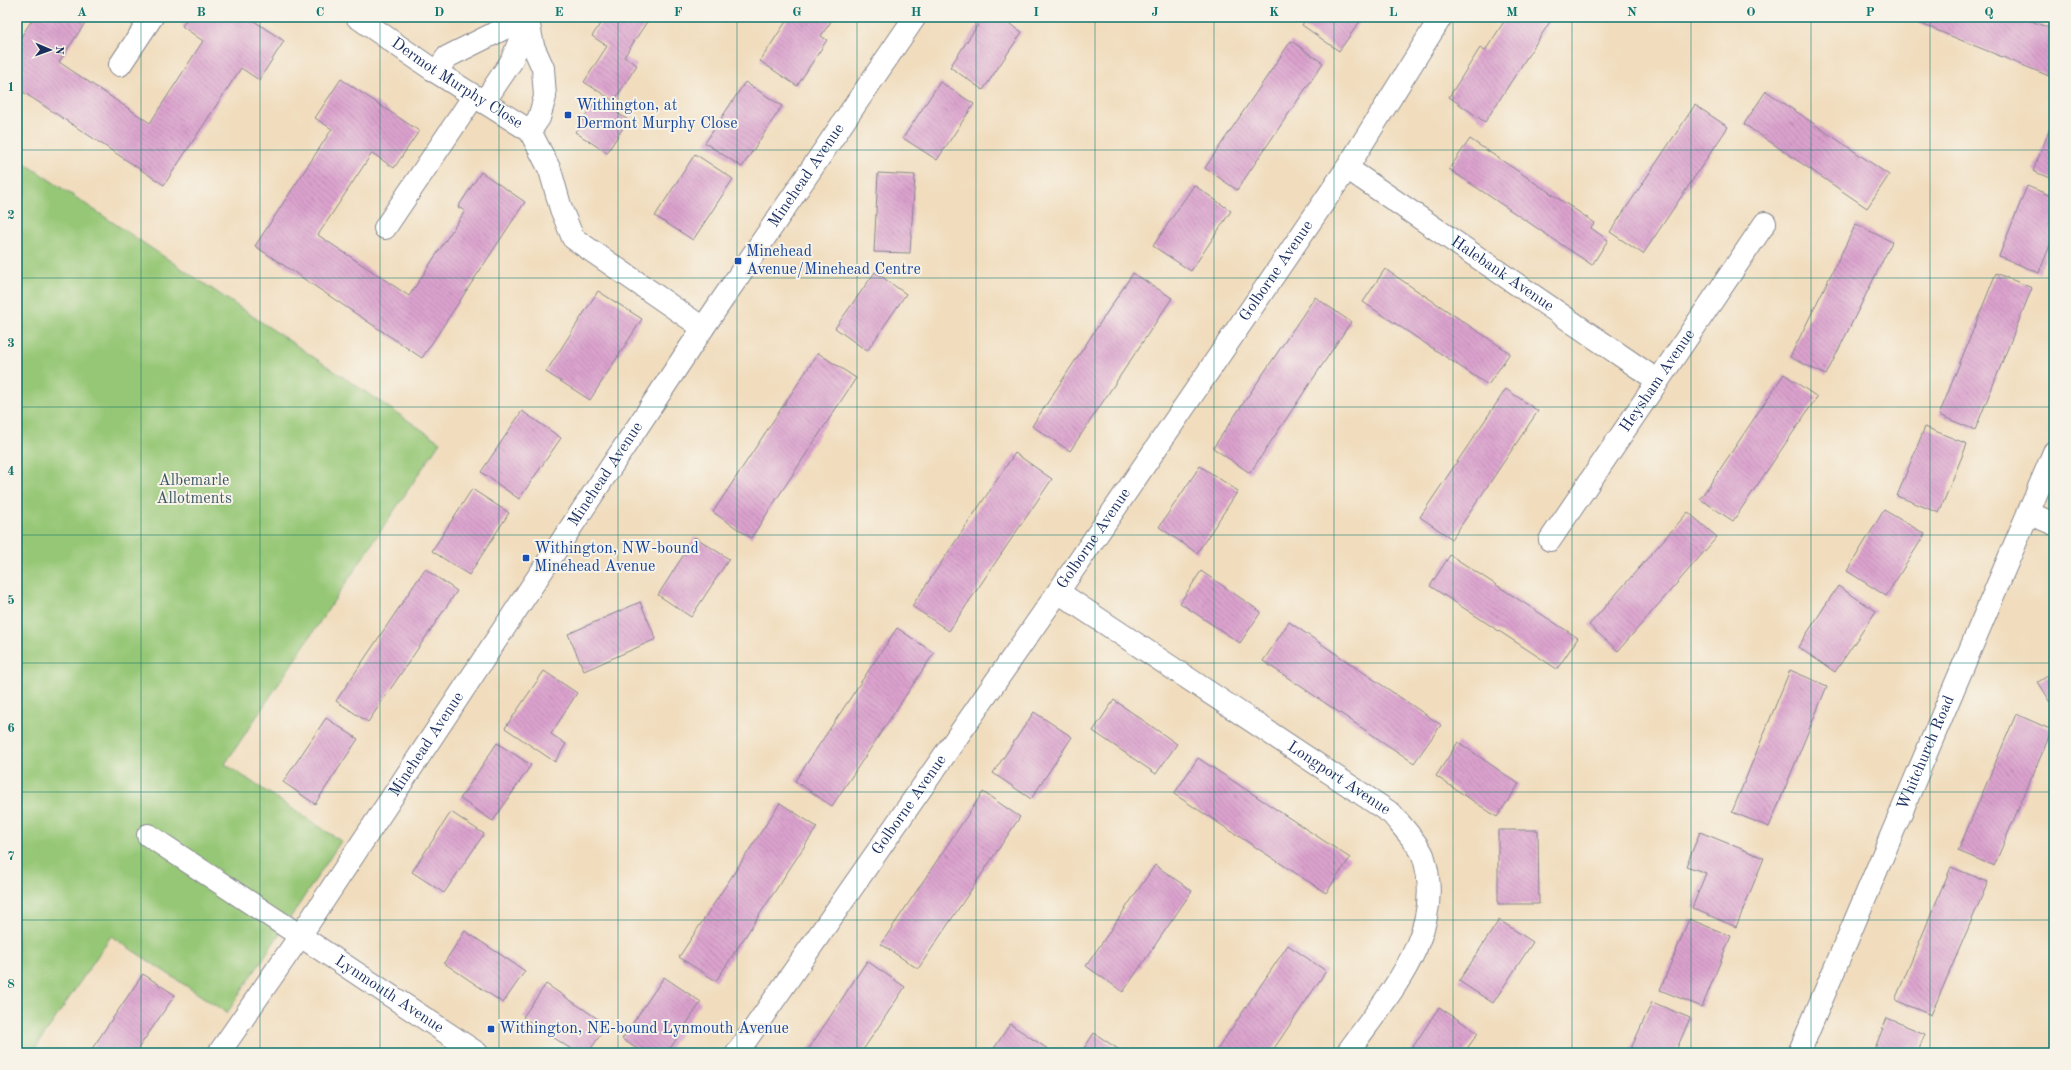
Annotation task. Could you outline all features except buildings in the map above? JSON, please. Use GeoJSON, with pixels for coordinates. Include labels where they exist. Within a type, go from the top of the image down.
{"type":"FeatureCollection","features":[{"type":"Feature","properties":{"kind":"street"},"geometry":{"type":"LineString","coordinates":[[120,65],[152,17]]}},
{"type":"Feature","properties":{"kind":"street","name":"Dermot Murphy Close"},"geometry":{"type":"LineString","coordinates":[[357,17],[436,72],[530,131],[550,170],[561,209],[573,238],[702,328]]}},
{"type":"Feature","properties":{"kind":"street","name":"Minehead Avenue"},"geometry":{"type":"LineString","coordinates":[[219,1053],[300,936],[702,328],[915,17]]}},
{"type":"Feature","properties":{"kind":"street","name":"Golborne Avenue"},"geometry":{"type":"LineString","coordinates":[[737,1053],[1058,592],[1347,168],[1441,17]]}},
{"type":"Feature","properties":{"kind":"street"},"geometry":{"type":"LineString","coordinates":[[436,72],[447,58],[507,27],[529,18]]}},
{"type":"Feature","properties":{"kind":"street"},"geometry":{"type":"LineString","coordinates":[[385,228],[479,99],[511,62],[529,18]]}},
{"type":"Feature","properties":{"kind":"street"},"geometry":{"type":"LineString","coordinates":[[529,18],[533,46],[543,68],[546,96],[538,118],[530,131]]}},
{"type":"Feature","properties":{"kind":"street","name":"Halebank Avenue"},"geometry":{"type":"LineString","coordinates":[[1347,168],[1658,381]]}},
{"type":"Feature","properties":{"kind":"street","name":"Heysham Avenue"},"geometry":{"type":"LineString","coordinates":[[1550,540],[1765,222]]}},
{"type":"Feature","properties":{"kind":"street","name":"Whitchurch Road"},"geometry":{"type":"LineString","coordinates":[[1799,1053],[2029,514],[2054,452]]}},
{"type":"Feature","properties":{"kind":"street"},"geometry":{"type":"LineString","coordinates":[[2029,514],[2054,524]]}},
{"type":"Feature","properties":{"kind":"street","name":"Longport Avenue"},"geometry":{"type":"LineString","coordinates":[[1058,592],[1392,814],[1423,854],[1430,892],[1424,928],[1410,964],[1347,1053]]}},
{"type":"Feature","properties":{"kind":"street","name":"Lynmouth Avenue"},"geometry":{"type":"LineString","coordinates":[[148,835],[477,1053]]}},
{"type":"Feature","properties":{"kind":"green space","name":"Albemarle Allotments"},"geometry":{"type":"Polygon","coordinates":[[[17,158],[440,442],[225,764],[341,841],[227,1013],[111,936],[32,1053],[17,1053],[17,158]]]}},
{"type":"Feature","properties":{"kind":"place","name":"Withington, at Dermont Murphy Close"},"geometry":{"type":"Point","coordinates":[568,115]}},
{"type":"Feature","properties":{"kind":"place","name":"Minehead Avenue/Minehead Centre"},"geometry":{"type":"Point","coordinates":[738,261]}},
{"type":"Feature","properties":{"kind":"place","name":"Withington, NW-bound Minehead Avenue"},"geometry":{"type":"Point","coordinates":[526,558]}},
{"type":"Feature","properties":{"kind":"place","name":"Withington, NE-bound Lynmouth Avenue"},"geometry":{"type":"Point","coordinates":[491,1029]}}]}
